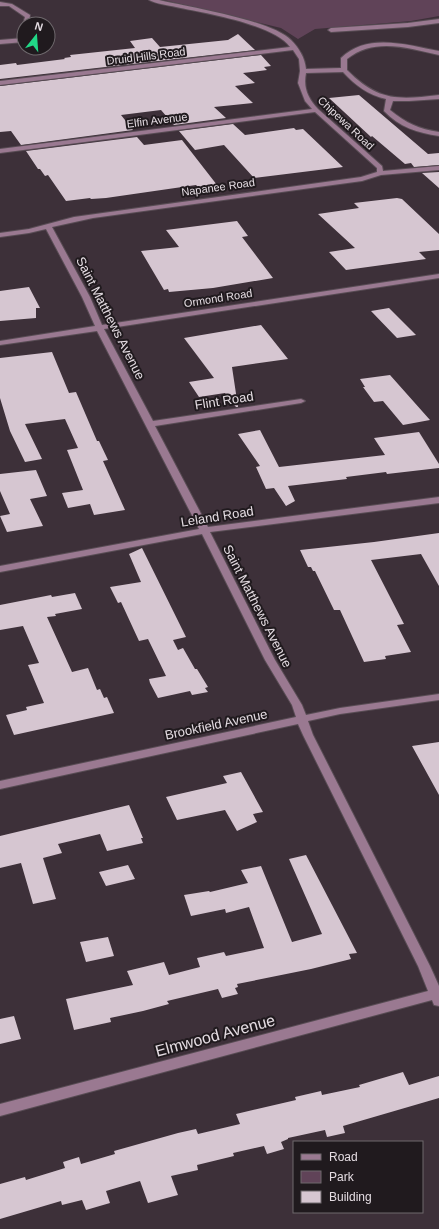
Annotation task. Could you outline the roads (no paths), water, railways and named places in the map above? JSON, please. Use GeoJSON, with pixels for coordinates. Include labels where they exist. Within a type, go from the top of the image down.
{"type":"FeatureCollection","features":[{"type":"Feature","properties":{"kind":"street","name":"Chipewa Road"},"geometry":{"type":"LineString","coordinates":[[152,0],[260,26],[281,36],[295,48],[302,59],[302,83],[305,94],[316,110],[380,167],[380,173]]}},
{"type":"Feature","properties":{"kind":"street"},"geometry":{"type":"LineString","coordinates":[[0,4],[10,5],[28,16]]}},
{"type":"Feature","properties":{"kind":"street"},"geometry":{"type":"LineString","coordinates":[[344,70],[344,58],[349,53],[387,34],[439,20]]}},
{"type":"Feature","properties":{"kind":"street"},"geometry":{"type":"LineString","coordinates":[[331,30],[387,34],[439,53]]}},
{"type":"Feature","properties":{"kind":"street"},"geometry":{"type":"LineString","coordinates":[[0,42],[16,41]]}},
{"type":"Feature","properties":{"kind":"street","name":"Druid Hills Road"},"geometry":{"type":"LineString","coordinates":[[0,83],[295,48]]}},
{"type":"Feature","properties":{"kind":"street"},"geometry":{"type":"LineString","coordinates":[[303,71],[344,70],[363,88],[389,99],[404,100],[439,97]]}},
{"type":"Feature","properties":{"kind":"street"},"geometry":{"type":"LineString","coordinates":[[389,99],[390,101],[386,108],[387,111],[404,124],[430,139],[439,140]]}},
{"type":"Feature","properties":{"kind":"street","name":"Elfin Avenue"},"geometry":{"type":"LineString","coordinates":[[0,151],[316,110]]}},
{"type":"Feature","properties":{"kind":"street"},"geometry":{"type":"LineString","coordinates":[[417,131],[439,134]]}},
{"type":"Feature","properties":{"kind":"street","name":"Napanee Road"},"geometry":{"type":"LineString","coordinates":[[0,235],[29,231],[93,216],[362,179],[380,173],[439,168]]}},
{"type":"Feature","properties":{"kind":"street","name":"Saint Matthews Avenue"},"geometry":{"type":"LineString","coordinates":[[48,226],[86,297],[99,328],[205,530],[270,660],[297,705],[308,735],[438,996]]}},
{"type":"Feature","properties":{"kind":"street","name":"Ormond Road"},"geometry":{"type":"LineString","coordinates":[[0,343],[439,276]]}},
{"type":"Feature","properties":{"kind":"street","name":"Flint Road"},"geometry":{"type":"LineString","coordinates":[[150,424],[302,402]]}},
{"type":"Feature","properties":{"kind":"street","name":"Leland Road"},"geometry":{"type":"LineString","coordinates":[[0,568],[205,530],[295,517],[439,500]]}},
{"type":"Feature","properties":{"kind":"street","name":"Brookfield Avenue"},"geometry":{"type":"LineString","coordinates":[[0,785],[340,711],[439,697]]}},
{"type":"Feature","properties":{"kind":"street","name":"Elmwood Avenue"},"geometry":{"type":"LineString","coordinates":[[0,1110],[438,996]]}}]}
